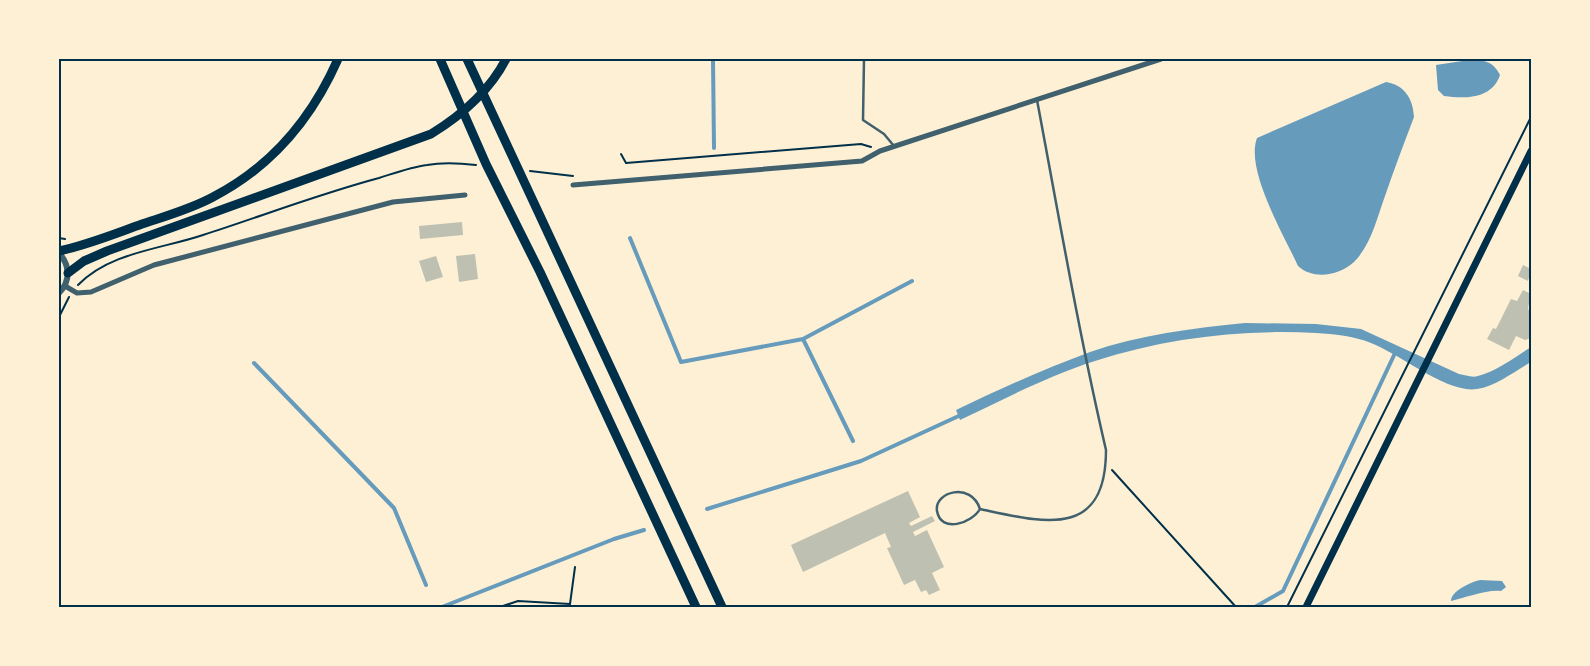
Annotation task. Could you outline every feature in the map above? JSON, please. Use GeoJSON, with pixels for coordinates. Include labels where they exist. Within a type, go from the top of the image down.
{"type":"FeatureCollection","features":[{"type":"Feature","properties":{"kind":"highway"},"geometry":{"type":"LineString","coordinates":[[59,252],[79,247],[182,210],[213,197],[243,179],[270,158],[292,136],[323,90],[338,59]]}},
{"type":"Feature","properties":{"kind":"highway"},"geometry":{"type":"LineString","coordinates":[[440,59],[486,164],[540,272],[696,607]]}},
{"type":"Feature","properties":{"kind":"highway"},"geometry":{"type":"LineString","coordinates":[[467,59],[722,607]]}},
{"type":"Feature","properties":{"kind":"highway"},"geometry":{"type":"LineString","coordinates":[[68,273],[84,261],[107,251],[409,143],[449,123],[470,107],[489,86],[504,62]]}},
{"type":"Feature","properties":{"kind":"main road"},"geometry":{"type":"LineString","coordinates":[[1306,607],[1531,151]]}},
{"type":"Feature","properties":{"kind":"street"},"geometry":{"type":"LineString","coordinates":[[572,185],[862,161],[880,151],[1160,59]]}},
{"type":"Feature","properties":{"kind":"street"},"geometry":{"type":"LineString","coordinates":[[65,286],[77,293],[91,292],[159,264],[394,202],[465,195]]}},
{"type":"Feature","properties":{"kind":"street"},"geometry":{"type":"LineString","coordinates":[[59,252],[67,265],[68,273],[65,286],[59,293]]}},
{"type":"Feature","properties":{"kind":"lane"},"geometry":{"type":"LineString","coordinates":[[864,59],[863,120],[884,134],[895,147]]}},
{"type":"Feature","properties":{"kind":"lane"},"geometry":{"type":"LineString","coordinates":[[980,509],[1035,520],[1057,521],[1076,515],[1090,507],[1097,497],[1106,463],[1106,450],[1083,350],[1077,305],[1037,100]]}},
{"type":"Feature","properties":{"kind":"lane"},"geometry":{"type":"LineString","coordinates":[[958,491],[968,493],[977,499],[980,509],[976,516],[957,525],[947,524],[942,521],[937,512],[938,503],[942,498],[958,491]]}},
{"type":"Feature","properties":{"kind":"path"},"geometry":{"type":"LineString","coordinates":[[1287,607],[1531,117]]}},
{"type":"Feature","properties":{"kind":"path"},"geometry":{"type":"LineString","coordinates":[[621,154],[626,163],[861,144],[880,151]]}},
{"type":"Feature","properties":{"kind":"path"},"geometry":{"type":"LineString","coordinates":[[89,276],[106,265],[125,258],[165,244],[202,236],[331,191],[426,165],[456,163],[485,166]]}},
{"type":"Feature","properties":{"kind":"path"},"geometry":{"type":"LineString","coordinates":[[523,171],[576,176]]}},
{"type":"Feature","properties":{"kind":"path"},"geometry":{"type":"LineString","coordinates":[[1106,463],[1236,607]]}},
{"type":"Feature","properties":{"kind":"path"},"geometry":{"type":"LineString","coordinates":[[500,607],[518,601],[570,604],[575,566]]}},
{"type":"Feature","properties":{"kind":"water"},"geometry":{"type":"Polygon","coordinates":[[[1469,60],[1484,61],[1491,64],[1500,75],[1496,83],[1491,89],[1477,96],[1444,96],[1438,90],[1436,65],[1469,60]]]}},
{"type":"Feature","properties":{"kind":"water"},"geometry":{"type":"Polygon","coordinates":[[[1386,82],[1398,86],[1407,94],[1412,104],[1414,117],[1376,222],[1365,248],[1348,267],[1334,273],[1318,275],[1311,273],[1298,266],[1268,202],[1256,167],[1255,151],[1257,138],[1386,82]]]}},
{"type":"Feature","properties":{"kind":"water"},"geometry":{"type":"Polygon","coordinates":[[[1245,323],[1316,324],[1361,329],[1459,374],[1471,377],[1492,371],[1531,347],[1531,362],[1491,385],[1477,389],[1465,389],[1438,380],[1383,348],[1358,339],[1316,333],[1260,332],[1232,334],[1176,341],[1122,353],[1095,361],[1026,388],[960,420],[956,410],[1039,372],[1109,346],[1166,333],[1245,323]]]}},
{"type":"Feature","properties":{"kind":"water"},"geometry":{"type":"Polygon","coordinates":[[[1480,580],[1502,581],[1506,587],[1501,591],[1483,592],[1451,601],[1458,590],[1480,580]]]}},
{"type":"Feature","properties":{"kind":"building"},"geometry":{"type":"Polygon","coordinates":[[[462,222],[463,235],[420,239],[419,226],[462,222]]]}},
{"type":"Feature","properties":{"kind":"building"},"geometry":{"type":"Polygon","coordinates":[[[475,254],[478,279],[459,282],[456,256],[475,254]]]}},
{"type":"Feature","properties":{"kind":"building"},"geometry":{"type":"Polygon","coordinates":[[[436,256],[443,277],[426,282],[419,261],[436,256]]]}},
{"type":"Feature","properties":{"kind":"building"},"geometry":{"type":"Polygon","coordinates":[[[1523,265],[1531,269],[1528,281],[1518,276],[1523,265]]]}},
{"type":"Feature","properties":{"kind":"building"},"geometry":{"type":"Polygon","coordinates":[[[1523,290],[1531,294],[1528,308],[1531,317],[1531,338],[1525,340],[1516,336],[1509,350],[1487,339],[1493,328],[1496,329],[1511,299],[1517,301],[1523,290]]]}},
{"type":"Feature","properties":{"kind":"building"},"geometry":{"type":"Polygon","coordinates":[[[908,491],[920,517],[909,523],[911,526],[932,516],[935,521],[913,532],[915,536],[927,530],[944,567],[932,573],[940,590],[929,595],[926,590],[921,592],[915,580],[904,585],[887,548],[891,547],[885,533],[803,572],[791,545],[908,491]]]}},
{"type":"Feature","properties":{"kind":"waterway"},"geometry":{"type":"LineString","coordinates":[[713,59],[714,148]]}},
{"type":"Feature","properties":{"kind":"waterway"},"geometry":{"type":"LineString","coordinates":[[630,238],[681,362],[803,339],[912,281]]}},
{"type":"Feature","properties":{"kind":"waterway"},"geometry":{"type":"LineString","coordinates":[[803,339],[853,441]]}},
{"type":"Feature","properties":{"kind":"waterway"},"geometry":{"type":"LineString","coordinates":[[1255,607],[1283,591],[1396,351]]}},
{"type":"Feature","properties":{"kind":"waterway"},"geometry":{"type":"LineString","coordinates":[[254,363],[394,508],[426,585]]}},
{"type":"Feature","properties":{"kind":"waterway"},"geometry":{"type":"LineString","coordinates":[[707,509],[861,461],[963,414]]}},
{"type":"Feature","properties":{"kind":"waterway"},"geometry":{"type":"LineString","coordinates":[[442,607],[614,539],[644,530]]}}]}
